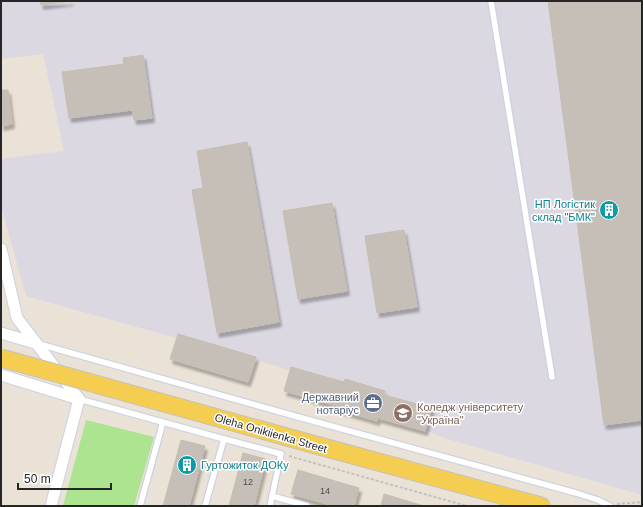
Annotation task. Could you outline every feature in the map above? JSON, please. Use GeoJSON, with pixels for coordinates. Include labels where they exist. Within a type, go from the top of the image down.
{"type":"FeatureCollection","features":[{"type":"Feature","properties":{"kind":"main road","name":"Oleha Onikiienka Street"},"geometry":{"type":"LineString","coordinates":[[1,358],[541,506]]}},
{"type":"Feature","properties":{"kind":"street"},"geometry":{"type":"LineString","coordinates":[[1,249],[17,318],[80,399]]}},
{"type":"Feature","properties":{"kind":"street"},"geometry":{"type":"LineString","coordinates":[[1,334],[35,343]]}},
{"type":"Feature","properties":{"kind":"street"},"geometry":{"type":"LineString","coordinates":[[1,376],[80,399]]}},
{"type":"Feature","properties":{"kind":"street"},"geometry":{"type":"LineString","coordinates":[[51,506],[80,399]]}},
{"type":"Feature","properties":{"kind":"lane"},"geometry":{"type":"LineString","coordinates":[[492,1],[552,376]]}},
{"type":"Feature","properties":{"kind":"lane"},"geometry":{"type":"LineString","coordinates":[[35,343],[576,493],[609,505]]}},
{"type":"Feature","properties":{"kind":"lane"},"geometry":{"type":"LineString","coordinates":[[80,399],[281,454],[270,506]]}},
{"type":"Feature","properties":{"kind":"lane"},"geometry":{"type":"LineString","coordinates":[[140,506],[163,422]]}},
{"type":"Feature","properties":{"kind":"lane"},"geometry":{"type":"LineString","coordinates":[[205,506],[224,439]]}},
{"type":"Feature","properties":{"kind":"lane"},"geometry":{"type":"LineString","coordinates":[[272,496],[307,506]]}},
{"type":"Feature","properties":{"kind":"path"},"geometry":{"type":"LineString","coordinates":[[281,454],[468,506]]}},
{"type":"Feature","properties":{"kind":"path"},"geometry":{"type":"LineString","coordinates":[[609,505],[642,502]]}},
{"type":"Feature","properties":{"kind":"shaded area"},"geometry":{"type":"Polygon","coordinates":[[[1,1],[642,1],[642,495],[444,438],[280,367],[26,296],[1,206],[1,159],[64,151],[43,54],[1,59],[1,1]]]}},
{"type":"Feature","properties":{"kind":"green space"},"geometry":{"type":"Polygon","coordinates":[[[86,420],[154,437],[134,506],[63,506],[86,420]]]}},
{"type":"Feature","properties":{"kind":"building"},"geometry":{"type":"Polygon","coordinates":[[[40,1],[71,1],[41,5],[40,1]]]}},
{"type":"Feature","properties":{"kind":"building","name":"НП Логістик склад \"БМК\""},"geometry":{"type":"Polygon","coordinates":[[[548,1],[642,1],[642,420],[604,425],[548,1]]]}},
{"type":"Feature","properties":{"kind":"building"},"geometry":{"type":"Polygon","coordinates":[[[143,55],[152,118],[134,120],[132,110],[69,118],[62,72],[124,64],[123,58],[143,55]]]}},
{"type":"Feature","properties":{"kind":"building"},"geometry":{"type":"Polygon","coordinates":[[[1,90],[8,90],[12,124],[1,126],[1,90]]]}},
{"type":"Feature","properties":{"kind":"building"},"geometry":{"type":"Polygon","coordinates":[[[247,142],[279,322],[217,333],[192,190],[203,188],[197,151],[247,142]]]}},
{"type":"Feature","properties":{"kind":"building"},"geometry":{"type":"Polygon","coordinates":[[[332,203],[347,291],[298,299],[283,211],[332,203]]]}},
{"type":"Feature","properties":{"kind":"building"},"geometry":{"type":"Polygon","coordinates":[[[404,230],[417,307],[377,313],[365,236],[404,230]]]}},
{"type":"Feature","properties":{"kind":"building"},"geometry":{"type":"Polygon","coordinates":[[[178,334],[256,357],[248,382],[170,359],[178,334]]]}},
{"type":"Feature","properties":{"kind":"building"},"geometry":{"type":"Polygon","coordinates":[[[291,367],[344,382],[337,406],[284,391],[291,367]]]}},
{"type":"Feature","properties":{"kind":"building"},"geometry":{"type":"Polygon","coordinates":[[[345,379],[385,391],[377,421],[336,409],[345,379]]]}},
{"type":"Feature","properties":{"kind":"building"},"geometry":{"type":"Polygon","coordinates":[[[384,395],[432,408],[425,431],[378,418],[384,395]]]}},
{"type":"Feature","properties":{"kind":"building","name":"Гуртожиток ДОКу"},"geometry":{"type":"Polygon","coordinates":[[[181,440],[205,446],[189,506],[163,506],[181,440]]]}},
{"type":"Feature","properties":{"kind":"building"},"geometry":{"type":"Polygon","coordinates":[[[243,453],[266,459],[254,506],[229,506],[243,453]]]}},
{"type":"Feature","properties":{"kind":"building"},"geometry":{"type":"Polygon","coordinates":[[[298,470],[359,488],[354,506],[334,506],[291,494],[298,470]]]}},
{"type":"Feature","properties":{"kind":"building"},"geometry":{"type":"Polygon","coordinates":[[[384,494],[424,506],[381,506],[384,494]]]}},
{"type":"Feature","properties":{"kind":"place","name":"НП Логістик склад \"БМК\""},"geometry":{"type":"Point","coordinates":[609,210]}},
{"type":"Feature","properties":{"kind":"place","name":"Державний нотаріус"},"geometry":{"type":"Point","coordinates":[373,403]}},
{"type":"Feature","properties":{"kind":"place","name":"Коледж університету \"Україна\""},"geometry":{"type":"Point","coordinates":[403,413]}},
{"type":"Feature","properties":{"kind":"place","name":"Гуртожиток ДОКу"},"geometry":{"type":"Point","coordinates":[187,465]}}]}
